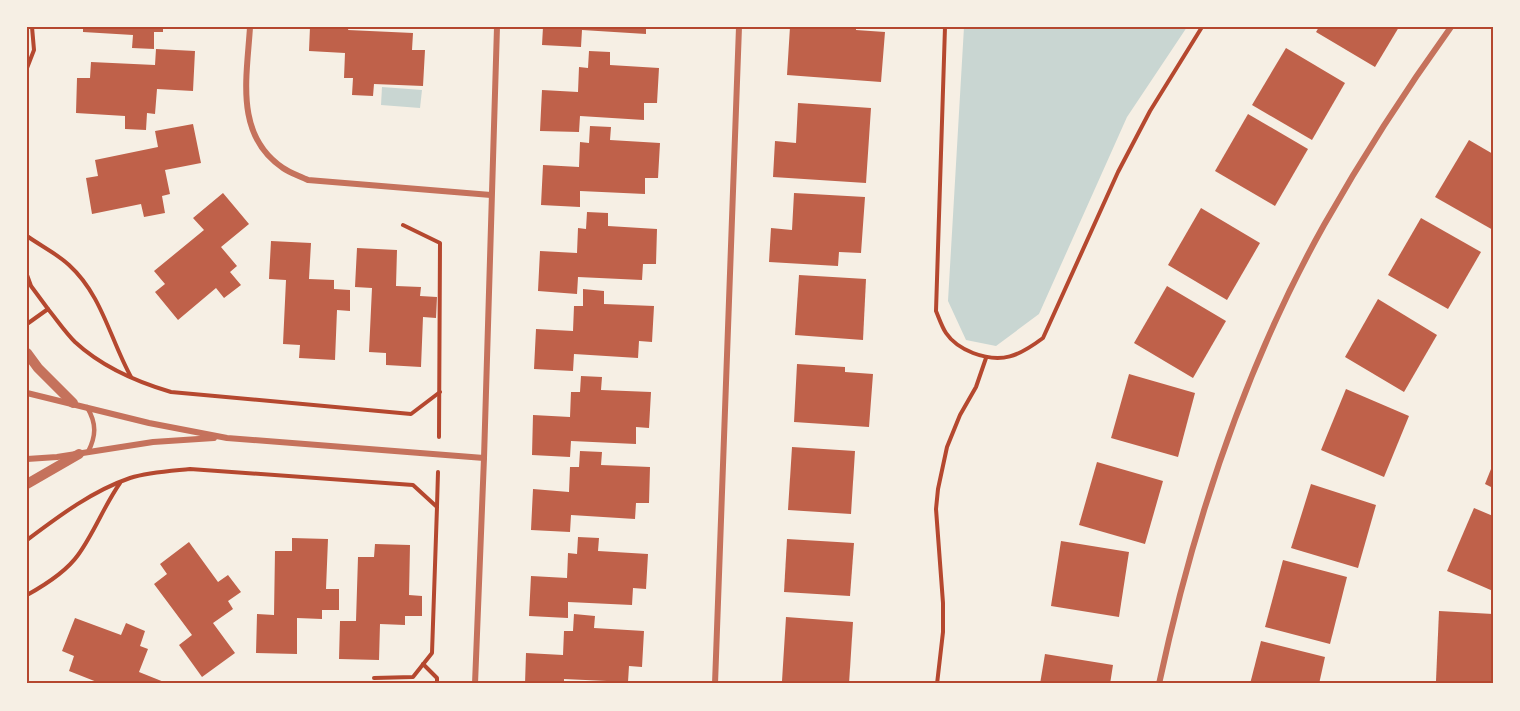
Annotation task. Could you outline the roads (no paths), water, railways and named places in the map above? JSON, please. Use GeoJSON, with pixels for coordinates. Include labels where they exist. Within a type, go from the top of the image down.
{"type":"FeatureCollection","features":[{"type":"Feature","properties":{"kind":"street"},"geometry":{"type":"LineString","coordinates":[[250,27],[245,97],[249,125],[262,149],[283,168],[308,180],[491,195]]}},
{"type":"Feature","properties":{"kind":"street"},"geometry":{"type":"LineString","coordinates":[[475,684],[497,27]]}},
{"type":"Feature","properties":{"kind":"street"},"geometry":{"type":"LineString","coordinates":[[715,684],[739,27]]}},
{"type":"Feature","properties":{"kind":"street"},"geometry":{"type":"LineString","coordinates":[[1159,684],[1173,618],[1195,537],[1250,379],[1285,302],[1363,157],[1451,27]]}},
{"type":"Feature","properties":{"kind":"street"},"geometry":{"type":"LineString","coordinates":[[27,353],[38,368],[73,403]]}},
{"type":"Feature","properties":{"kind":"street"},"geometry":{"type":"LineString","coordinates":[[27,393],[149,423],[227,438],[484,458]]}},
{"type":"Feature","properties":{"kind":"street"},"geometry":{"type":"LineString","coordinates":[[27,459],[153,442],[227,438]]}},
{"type":"Feature","properties":{"kind":"street"},"geometry":{"type":"LineString","coordinates":[[27,484],[84,453]]}},
{"type":"Feature","properties":{"kind":"lane"},"geometry":{"type":"LineString","coordinates":[[84,453],[93,441],[96,430],[93,417],[87,407]]}}]}
